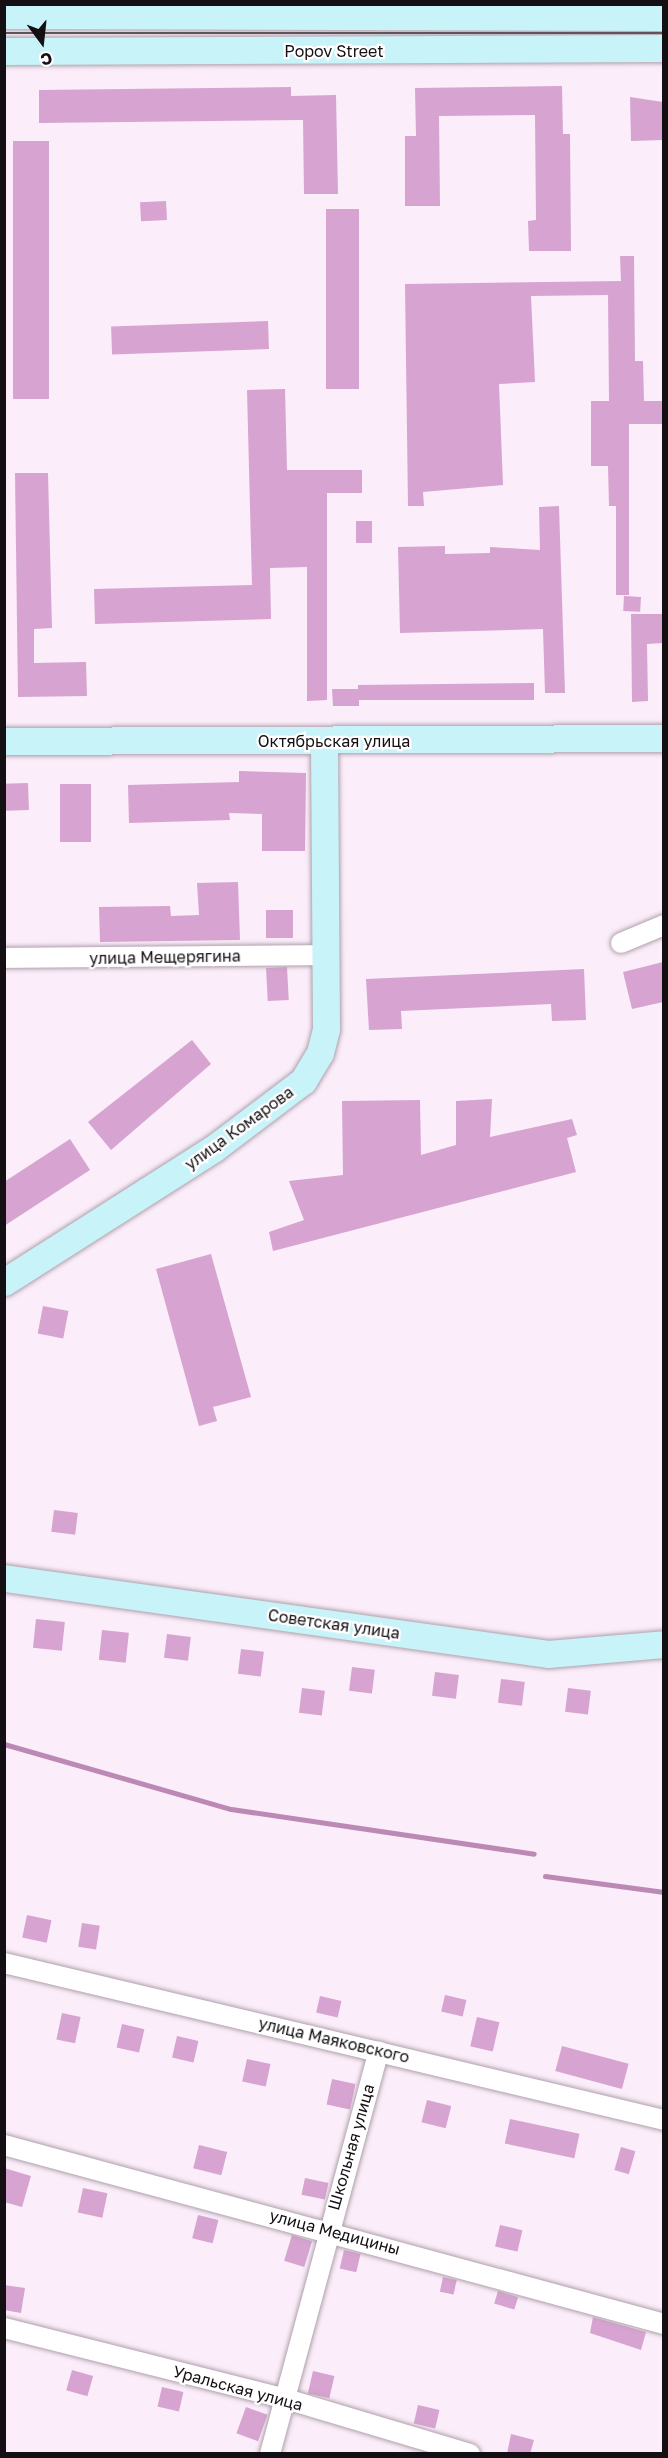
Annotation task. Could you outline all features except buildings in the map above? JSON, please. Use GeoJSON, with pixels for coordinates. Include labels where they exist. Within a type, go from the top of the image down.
{"type":"FeatureCollection","features":[{"type":"Feature","properties":{"kind":"street","name":"Popov Street"},"geometry":{"type":"LineString","coordinates":[[4,15],[663,17]]}},
{"type":"Feature","properties":{"kind":"street","name":"Popov Street"},"geometry":{"type":"LineString","coordinates":[[4,51],[663,48]]}},
{"type":"Feature","properties":{"kind":"street","name":"Октябрьская улица"},"geometry":{"type":"LineString","coordinates":[[4,741],[324,742],[663,738]]}},
{"type":"Feature","properties":{"kind":"street","name":"улица Комарова"},"geometry":{"type":"LineString","coordinates":[[4,1282],[213,1149],[303,1081],[320,1053],[326,1029],[324,742]]}},
{"type":"Feature","properties":{"kind":"street"},"geometry":{"type":"LineString","coordinates":[[621,943],[663,925]]}},
{"type":"Feature","properties":{"kind":"street","name":"улица Мещерягина"},"geometry":{"type":"LineString","coordinates":[[4,958],[326,955]]}},
{"type":"Feature","properties":{"kind":"street","name":"Советская улица"},"geometry":{"type":"LineString","coordinates":[[4,1578],[548,1654],[663,1644]]}},
{"type":"Feature","properties":{"kind":"street","name":"улица Маяковского"},"geometry":{"type":"LineString","coordinates":[[4,1963],[663,2120]]}},
{"type":"Feature","properties":{"kind":"street","name":"Школьная улица"},"geometry":{"type":"LineString","coordinates":[[270,2454],[328,2229],[379,2051]]}},
{"type":"Feature","properties":{"kind":"street","name":"улица Медицины"},"geometry":{"type":"LineString","coordinates":[[4,2145],[328,2229],[663,2324]]}},
{"type":"Feature","properties":{"kind":"street","name":"Уральская улица"},"geometry":{"type":"LineString","coordinates":[[4,2328],[286,2399],[470,2454]]}},
{"type":"Feature","properties":{"kind":"waterway"},"geometry":{"type":"LineString","coordinates":[[4,1744],[231,1809],[534,1854]]}},
{"type":"Feature","properties":{"kind":"waterway"},"geometry":{"type":"LineString","coordinates":[[545,1876],[664,1892]]}},
{"type":"Feature","properties":{"kind":"tram line"},"geometry":{"type":"LineString","coordinates":[[4,33],[664,33]]}}]}
